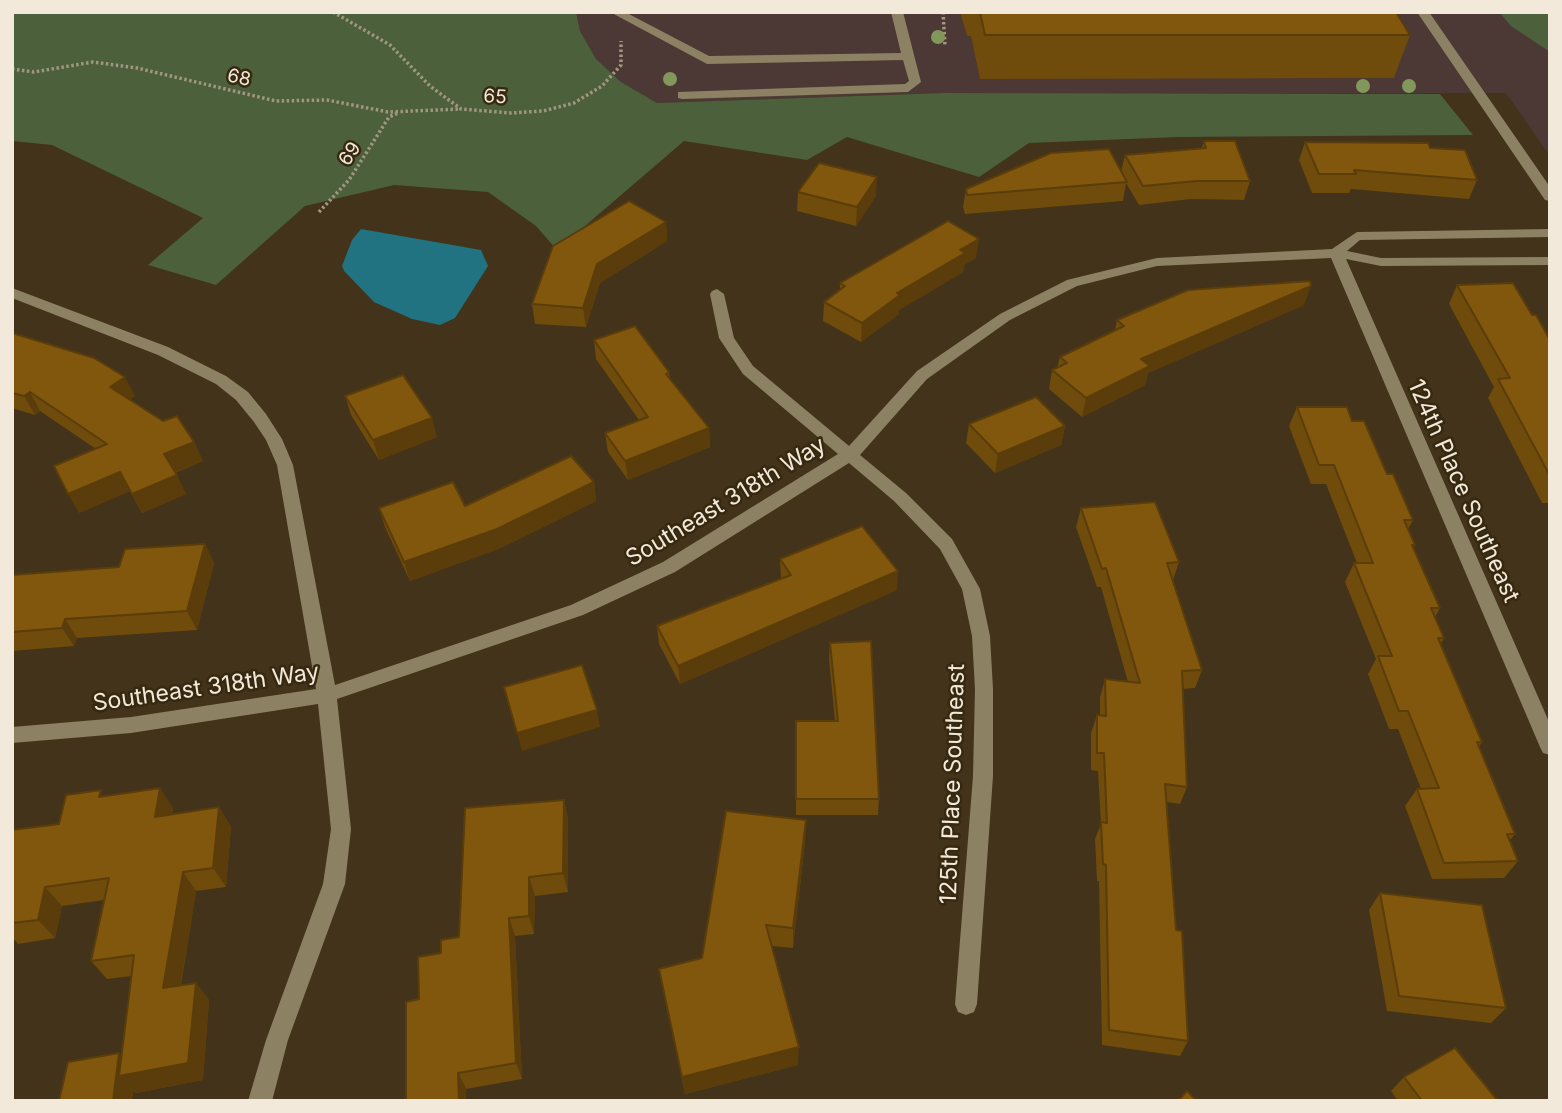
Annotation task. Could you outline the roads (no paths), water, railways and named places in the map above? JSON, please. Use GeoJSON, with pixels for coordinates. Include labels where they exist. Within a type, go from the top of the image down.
{"type":"FeatureCollection","features":[{"type":"Feature","properties":{"kind":"street"},"geometry":{"type":"LineString","coordinates":[[616,12],[707,60],[908,56]]}},
{"type":"Feature","properties":{"kind":"street"},"geometry":{"type":"LineString","coordinates":[[682,95],[908,88],[915,82],[897,12]]}},
{"type":"Feature","properties":{"kind":"street"},"geometry":{"type":"LineString","coordinates":[[1423,12],[1550,197]]}},
{"type":"Feature","properties":{"kind":"street","name":"Southeast 318th Way"},"geometry":{"type":"LineString","coordinates":[[1336,253],[1357,236],[1550,233]]}},
{"type":"Feature","properties":{"kind":"street","name":"Southeast 318th Way"},"geometry":{"type":"LineString","coordinates":[[12,735],[131,725],[327,695],[576,610],[669,567],[851,454],[922,375],[1004,317],[1072,282],[1157,262],[1336,253],[1381,262],[1550,261]]}},
{"type":"Feature","properties":{"kind":"street","name":"124th Place Southeast"},"geometry":{"type":"LineString","coordinates":[[1336,253],[1550,747]]}},
{"type":"Feature","properties":{"kind":"street"},"geometry":{"type":"LineString","coordinates":[[12,293],[196,365],[242,396],[274,439],[291,490],[327,695],[340,803],[339,857],[325,915],[277,1041],[260,1101]]}},
{"type":"Feature","properties":{"kind":"street","name":"125th Place Southeast"},"geometry":{"type":"LineString","coordinates":[[717,293],[727,338],[748,370],[900,497],[946,544],[963,570],[979,620],[984,689],[983,776],[966,1004]]}},
{"type":"Feature","properties":{"kind":"water"},"geometry":{"type":"Polygon","coordinates":[[[361,229],[481,250],[488,266],[455,318],[440,325],[412,319],[374,302],[344,271],[342,266],[352,240],[361,229]]]}}]}
